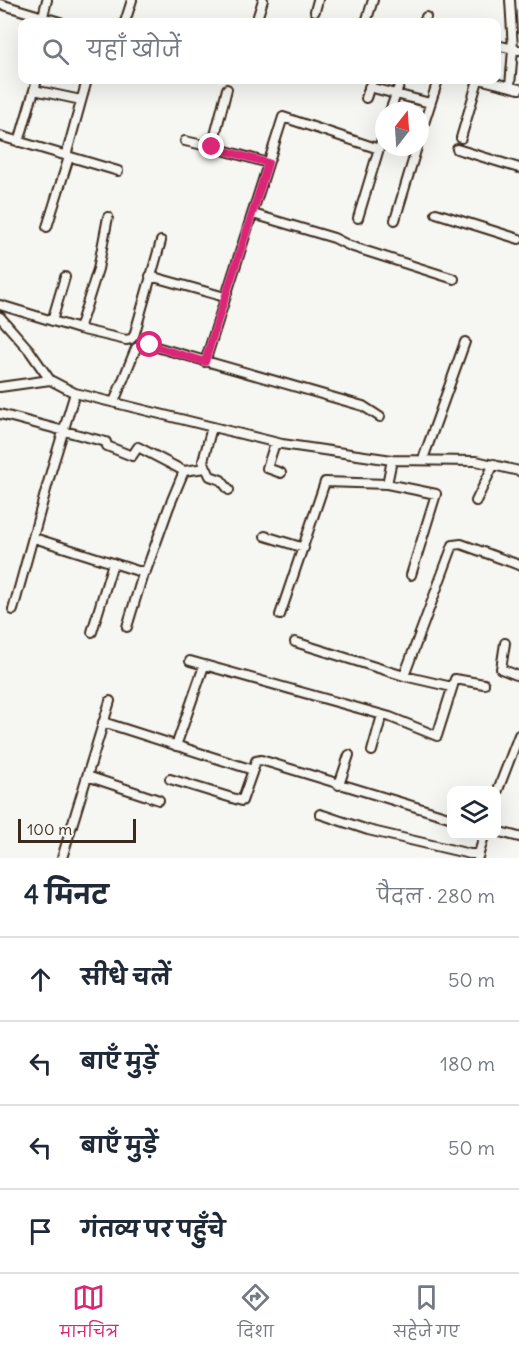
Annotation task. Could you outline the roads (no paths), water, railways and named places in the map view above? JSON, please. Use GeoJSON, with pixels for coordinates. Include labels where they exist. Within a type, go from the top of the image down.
{"type":"FeatureCollection","features":[{"type":"Feature","properties":{"kind":"street"},"geometry":{"type":"LineString","coordinates":[[43,16],[47,0]]}},
{"type":"Feature","properties":{"kind":"street"},"geometry":{"type":"LineString","coordinates":[[126,18],[132,0]]}},
{"type":"Feature","properties":{"kind":"street"},"geometry":{"type":"LineString","coordinates":[[257,18],[262,0]]}},
{"type":"Feature","properties":{"kind":"street"},"geometry":{"type":"LineString","coordinates":[[315,11],[318,0]]}},
{"type":"Feature","properties":{"kind":"street"},"geometry":{"type":"LineString","coordinates":[[367,18],[372,0]]}},
{"type":"Feature","properties":{"kind":"street"},"geometry":{"type":"LineString","coordinates":[[499,84],[515,88],[516,49],[510,0]]}},
{"type":"Feature","properties":{"kind":"street"},"geometry":{"type":"LineString","coordinates":[[0,3],[47,18]]}},
{"type":"Feature","properties":{"kind":"street"},"geometry":{"type":"LineString","coordinates":[[501,46],[516,49]]}},
{"type":"Feature","properties":{"kind":"street"},"geometry":{"type":"LineString","coordinates":[[19,142],[36,84]]}},
{"type":"Feature","properties":{"kind":"street"},"geometry":{"type":"LineString","coordinates":[[47,227],[86,84]]}},
{"type":"Feature","properties":{"kind":"street"},"geometry":{"type":"LineString","coordinates":[[366,98],[371,84]]}},
{"type":"Feature","properties":{"kind":"street"},"geometry":{"type":"LineString","coordinates":[[373,84],[396,94],[430,104]]}},
{"type":"Feature","properties":{"kind":"street"},"geometry":{"type":"LineString","coordinates":[[393,102],[399,84]]}},
{"type":"Feature","properties":{"kind":"street"},"geometry":{"type":"LineString","coordinates":[[429,107],[437,84]]}},
{"type":"Feature","properties":{"kind":"street"},"geometry":{"type":"LineString","coordinates":[[461,138],[477,84]]}},
{"type":"Feature","properties":{"kind":"street"},"geometry":{"type":"LineString","coordinates":[[212,147],[227,89]]}},
{"type":"Feature","properties":{"kind":"street"},"geometry":{"type":"LineString","coordinates":[[34,90],[81,100]]}},
{"type":"Feature","properties":{"kind":"street"},"geometry":{"type":"LineString","coordinates":[[205,362],[283,117],[375,148]]}},
{"type":"Feature","properties":{"kind":"street"},"geometry":{"type":"LineString","coordinates":[[0,136],[118,171]]}},
{"type":"Feature","properties":{"kind":"street"},"geometry":{"type":"LineString","coordinates":[[185,141],[268,163]]}},
{"type":"Feature","properties":{"kind":"street"},"geometry":{"type":"LineString","coordinates":[[457,149],[519,168]]}},
{"type":"Feature","properties":{"kind":"street"},"geometry":{"type":"LineString","coordinates":[[358,218],[377,156]]}},
{"type":"Feature","properties":{"kind":"street"},"geometry":{"type":"LineString","coordinates":[[395,220],[414,156]]}},
{"type":"Feature","properties":{"kind":"street"},"geometry":{"type":"LineString","coordinates":[[436,213],[519,239]]}},
{"type":"Feature","properties":{"kind":"street"},"geometry":{"type":"LineString","coordinates":[[253,214],[334,238],[358,249],[454,279]]}},
{"type":"Feature","properties":{"kind":"street"},"geometry":{"type":"LineString","coordinates":[[79,329],[98,269],[108,217]]}},
{"type":"Feature","properties":{"kind":"street"},"geometry":{"type":"LineString","coordinates":[[0,305],[79,329],[126,340],[131,339],[134,336],[161,241]]}},
{"type":"Feature","properties":{"kind":"street"},"geometry":{"type":"LineString","coordinates":[[150,276],[225,297]]}},
{"type":"Feature","properties":{"kind":"street"},"geometry":{"type":"LineString","coordinates":[[52,321],[65,277]]}},
{"type":"Feature","properties":{"kind":"street"},"geometry":{"type":"LineString","coordinates":[[0,317],[29,350],[50,380],[75,393],[275,443],[392,460],[476,461],[519,471]]}},
{"type":"Feature","properties":{"kind":"street"},"geometry":{"type":"LineString","coordinates":[[423,459],[465,342]]}},
{"type":"Feature","properties":{"kind":"street"},"geometry":{"type":"LineString","coordinates":[[114,402],[136,348],[143,344],[363,406],[380,417]]}},
{"type":"Feature","properties":{"kind":"street"},"geometry":{"type":"LineString","coordinates":[[0,387],[50,380]]}},
{"type":"Feature","properties":{"kind":"street"},"geometry":{"type":"LineString","coordinates":[[14,610],[75,393]]}},
{"type":"Feature","properties":{"kind":"street"},"geometry":{"type":"LineString","coordinates":[[0,414],[106,442],[106,446],[132,456],[138,447],[184,471],[205,468]]}},
{"type":"Feature","properties":{"kind":"street"},"geometry":{"type":"LineString","coordinates":[[212,427],[203,461],[210,476],[221,480],[229,490]]}},
{"type":"Feature","properties":{"kind":"street"},"geometry":{"type":"LineString","coordinates":[[275,443],[267,468],[281,473]]}},
{"type":"Feature","properties":{"kind":"street"},"geometry":{"type":"LineString","coordinates":[[387,484],[392,460]]}},
{"type":"Feature","properties":{"kind":"street"},"geometry":{"type":"LineString","coordinates":[[476,501],[494,464]]}},
{"type":"Feature","properties":{"kind":"street"},"geometry":{"type":"LineString","coordinates":[[127,627],[144,571],[148,570],[184,471]]}},
{"type":"Feature","properties":{"kind":"street"},"geometry":{"type":"LineString","coordinates":[[280,615],[324,483],[387,484],[436,494],[411,575]]}},
{"type":"Feature","properties":{"kind":"street"},"geometry":{"type":"LineString","coordinates":[[265,536],[304,548]]}},
{"type":"Feature","properties":{"kind":"street"},"geometry":{"type":"LineString","coordinates":[[34,538],[144,571]]}},
{"type":"Feature","properties":{"kind":"street"},"geometry":{"type":"LineString","coordinates":[[404,676],[453,545],[461,544],[519,565]]}},
{"type":"Feature","properties":{"kind":"street"},"geometry":{"type":"LineString","coordinates":[[92,632],[113,563]]}},
{"type":"Feature","properties":{"kind":"street"},"geometry":{"type":"LineString","coordinates":[[295,642],[404,676],[452,687]]}},
{"type":"Feature","properties":{"kind":"street"},"geometry":{"type":"LineString","coordinates":[[505,643],[501,669],[519,675]]}},
{"type":"Feature","properties":{"kind":"street"},"geometry":{"type":"LineString","coordinates":[[190,661],[382,715],[437,736],[455,679],[484,684]]}},
{"type":"Feature","properties":{"kind":"street"},"geometry":{"type":"LineString","coordinates":[[176,746],[204,666]]}},
{"type":"Feature","properties":{"kind":"street"},"geometry":{"type":"LineString","coordinates":[[62,858],[110,701]]}},
{"type":"Feature","properties":{"kind":"street"},"geometry":{"type":"LineString","coordinates":[[372,752],[382,715]]}},
{"type":"Feature","properties":{"kind":"street"},"geometry":{"type":"LineString","coordinates":[[103,722],[253,770]]}},
{"type":"Feature","properties":{"kind":"street"},"geometry":{"type":"LineString","coordinates":[[499,786],[519,735]]}},
{"type":"Feature","properties":{"kind":"street"},"geometry":{"type":"LineString","coordinates":[[339,785],[349,755]]}},
{"type":"Feature","properties":{"kind":"street"},"geometry":{"type":"LineString","coordinates":[[170,779],[242,801],[256,761],[261,760],[447,817]]}},
{"type":"Feature","properties":{"kind":"street"},"geometry":{"type":"LineString","coordinates":[[87,776],[159,800]]}},
{"type":"Feature","properties":{"kind":"street"},"geometry":{"type":"LineString","coordinates":[[320,814],[368,830],[478,856],[483,840]]}},
{"type":"Feature","properties":{"kind":"street"},"geometry":{"type":"LineString","coordinates":[[501,832],[519,837]]}}]}
